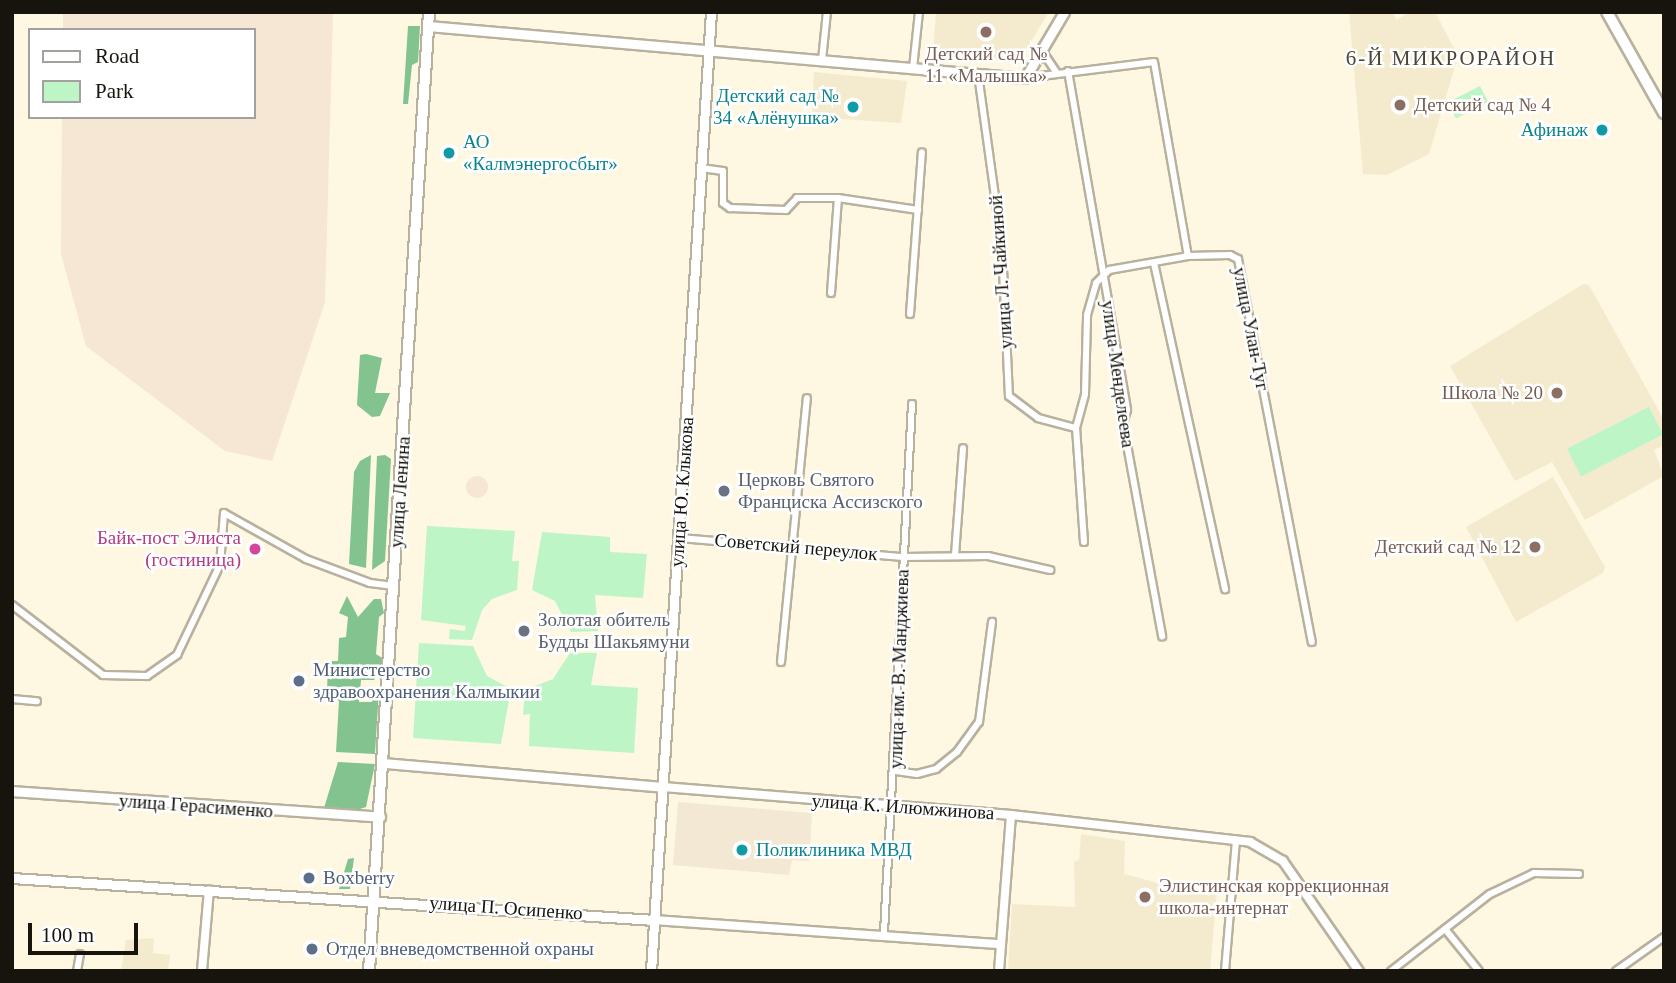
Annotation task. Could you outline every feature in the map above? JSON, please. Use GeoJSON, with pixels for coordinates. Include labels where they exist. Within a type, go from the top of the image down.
{"type":"FeatureCollection","features":[{"type":"Feature","properties":{"kind":"main road","name":"улица Ленина"},"geometry":{"type":"LineString","coordinates":[[369,971],[429,12]]}},
{"type":"Feature","properties":{"kind":"main road","name":"улица Ю. Клыкова"},"geometry":{"type":"LineString","coordinates":[[651,971],[711,12]]}},
{"type":"Feature","properties":{"kind":"main road"},"geometry":{"type":"LineString","coordinates":[[428,26],[1025,78],[1064,12]]}},
{"type":"Feature","properties":{"kind":"main road"},"geometry":{"type":"LineString","coordinates":[[1607,12],[1664,113]]}},
{"type":"Feature","properties":{"kind":"main road","name":"улица К. Илюмжинова"},"geometry":{"type":"LineString","coordinates":[[384,764],[664,787]]}},
{"type":"Feature","properties":{"kind":"main road","name":"улица Герасименко"},"geometry":{"type":"LineString","coordinates":[[12,791],[380,817]]}},
{"type":"Feature","properties":{"kind":"main road","name":"улица П. Осипенко"},"geometry":{"type":"LineString","coordinates":[[12,878],[654,920]]}},
{"type":"Feature","properties":{"kind":"street"},"geometry":{"type":"LineString","coordinates":[[822,60],[827,12]]}},
{"type":"Feature","properties":{"kind":"street"},"geometry":{"type":"LineString","coordinates":[[913,68],[919,12]]}},
{"type":"Feature","properties":{"kind":"street"},"geometry":{"type":"LineString","coordinates":[[1042,51],[1056,72]]}},
{"type":"Feature","properties":{"kind":"street"},"geometry":{"type":"LineString","coordinates":[[1025,78],[1056,72],[1154,62],[1188,256],[1109,270],[1091,295],[1087,315],[1085,394],[1076,428],[1084,542]]}},
{"type":"Feature","properties":{"kind":"street","name":"улица Менделеева"},"geometry":{"type":"LineString","coordinates":[[1068,71],[1127,410],[1123,423],[1163,636]]}},
{"type":"Feature","properties":{"kind":"street","name":"улица Л. Чайкиной"},"geometry":{"type":"LineString","coordinates":[[978,74],[1002,248],[1009,396],[1038,418],[1076,428]]}},
{"type":"Feature","properties":{"kind":"street"},"geometry":{"type":"LineString","coordinates":[[910,314],[922,152]]}},
{"type":"Feature","properties":{"kind":"street"},"geometry":{"type":"LineString","coordinates":[[701,168],[723,171],[723,203],[730,208],[786,210],[797,198],[838,198],[918,210]]}},
{"type":"Feature","properties":{"kind":"street"},"geometry":{"type":"LineString","coordinates":[[831,293],[838,198]]}},
{"type":"Feature","properties":{"kind":"street","name":"улица Улан-Туг"},"geometry":{"type":"LineString","coordinates":[[1188,256],[1230,255],[1238,259],[1312,642]]}},
{"type":"Feature","properties":{"kind":"street"},"geometry":{"type":"LineString","coordinates":[[1154,262],[1226,589]]}},
{"type":"Feature","properties":{"kind":"street"},"geometry":{"type":"LineString","coordinates":[[781,662],[795,546],[807,398]]}},
{"type":"Feature","properties":{"kind":"street","name":"улица им. В. Манджиева"},"geometry":{"type":"LineString","coordinates":[[884,933],[896,771],[903,557],[912,404]]}},
{"type":"Feature","properties":{"kind":"street"},"geometry":{"type":"LineString","coordinates":[[955,555],[963,448]]}},
{"type":"Feature","properties":{"kind":"street"},"geometry":{"type":"LineString","coordinates":[[15,606],[103,675],[147,676],[177,655],[220,565],[224,513],[306,559],[370,583],[394,586]]}},
{"type":"Feature","properties":{"kind":"street","name":"Советский переулок"},"geometry":{"type":"LineString","coordinates":[[680,538],[903,557],[988,556],[1050,570]]}},
{"type":"Feature","properties":{"kind":"street"},"geometry":{"type":"LineString","coordinates":[[896,771],[917,774],[936,769],[957,752],[979,722],[992,622]]}},
{"type":"Feature","properties":{"kind":"street"},"geometry":{"type":"LineString","coordinates":[[12,699],[37,701]]}},
{"type":"Feature","properties":{"kind":"street","name":"улица К. Илюмжинова"},"geometry":{"type":"LineString","coordinates":[[664,787],[1011,816],[1236,839],[1261,846],[1283,862],[1359,971]]}},
{"type":"Feature","properties":{"kind":"street"},"geometry":{"type":"LineString","coordinates":[[999,971],[1011,816]]}},
{"type":"Feature","properties":{"kind":"street"},"geometry":{"type":"LineString","coordinates":[[1225,971],[1236,839]]}},
{"type":"Feature","properties":{"kind":"street"},"geometry":{"type":"LineString","coordinates":[[1391,971],[1490,894],[1534,873],[1579,874]]}},
{"type":"Feature","properties":{"kind":"street"},"geometry":{"type":"LineString","coordinates":[[202,971],[209,890]]}},
{"type":"Feature","properties":{"kind":"street","name":"улица П. Осипенко"},"geometry":{"type":"LineString","coordinates":[[654,920],[884,933],[1000,944]]}},
{"type":"Feature","properties":{"kind":"street"},"geometry":{"type":"LineString","coordinates":[[1445,929],[1479,971]]}},
{"type":"Feature","properties":{"kind":"street"},"geometry":{"type":"LineString","coordinates":[[1616,971],[1664,937]]}},
{"type":"Feature","properties":{"kind":"street"},"geometry":{"type":"LineString","coordinates":[[78,971],[80,954]]}},
{"type":"Feature","properties":{"kind":"shaded area"},"geometry":{"type":"Polygon","coordinates":[[[63,12],[333,12],[325,302],[272,461],[225,451],[86,346],[61,254],[62,119],[256,119],[256,28],[63,28],[63,12]]]}},
{"type":"Feature","properties":{"kind":"shaded area","name":"Детский сад № 11 «Малышка»"},"geometry":{"type":"Polygon","coordinates":[[[936,12],[1049,12],[1019,61],[933,53],[936,12]]]}},
{"type":"Feature","properties":{"kind":"shaded area","name":"Детский сад № 4"},"geometry":{"type":"Polygon","coordinates":[[[1349,12],[1393,12],[1396,20],[1410,12],[1435,12],[1458,56],[1429,154],[1387,175],[1363,174],[1349,12]]]}},
{"type":"Feature","properties":{"kind":"shaded area"},"geometry":{"type":"Polygon","coordinates":[[[814,72],[907,81],[901,123],[827,118],[812,111],[814,72]]]}},
{"type":"Feature","properties":{"kind":"shaded area","name":"Школа № 20"},"geometry":{"type":"Polygon","coordinates":[[[1583,284],[1589,285],[1664,420],[1664,445],[1654,450],[1664,476],[1585,520],[1552,462],[1515,481],[1450,366],[1583,284]]]}},
{"type":"Feature","properties":{"kind":"shaded area"},"geometry":{"type":"Polygon","coordinates":[[[477,476],[485,479],[488,487],[485,495],[477,498],[469,495],[466,487],[469,479],[477,476]]]}},
{"type":"Feature","properties":{"kind":"shaded area","name":"Детский сад № 12"},"geometry":{"type":"Polygon","coordinates":[[[1553,477],[1605,567],[1603,573],[1516,622],[1466,527],[1553,477]]]}},
{"type":"Feature","properties":{"kind":"shaded area"},"geometry":{"type":"Polygon","coordinates":[[[678,802],[812,813],[809,861],[792,860],[789,875],[673,865],[678,802]]]}},
{"type":"Feature","properties":{"kind":"shaded area","name":"Элистинская коррекционная школа-интернат"},"geometry":{"type":"Polygon","coordinates":[[[1081,834],[1125,841],[1124,874],[1177,888],[1217,891],[1210,971],[1008,971],[1012,904],[1075,907],[1074,862],[1079,860],[1081,834]]]}},
{"type":"Feature","properties":{"kind":"shaded area"},"geometry":{"type":"Polygon","coordinates":[[[154,938],[153,953],[170,955],[168,970],[174,971],[121,971],[126,940],[154,938]]]}},
{"type":"Feature","properties":{"kind":"green space"},"geometry":{"type":"Polygon","coordinates":[[[408,26],[420,26],[418,62],[412,65],[408,104],[403,104],[408,26]]]}},
{"type":"Feature","properties":{"kind":"green space"},"geometry":{"type":"Polygon","coordinates":[[[1480,86],[1488,102],[1456,118],[1448,102],[1480,86]]]}},
{"type":"Feature","properties":{"kind":"green space"},"geometry":{"type":"Polygon","coordinates":[[[360,355],[382,358],[375,393],[390,393],[380,416],[372,417],[357,405],[360,355]]]}},
{"type":"Feature","properties":{"kind":"green space"},"geometry":{"type":"Polygon","coordinates":[[[1649,407],[1663,435],[1581,476],[1567,449],[1649,407]]]}},
{"type":"Feature","properties":{"kind":"green space"},"geometry":{"type":"Polygon","coordinates":[[[371,455],[366,568],[349,564],[354,472],[360,461],[371,455]]]}},
{"type":"Feature","properties":{"kind":"green space"},"geometry":{"type":"Polygon","coordinates":[[[385,455],[391,459],[385,561],[372,570],[377,456],[385,455]]]}},
{"type":"Feature","properties":{"kind":"green space"},"geometry":{"type":"Polygon","coordinates":[[[427,526],[515,531],[512,561],[519,561],[517,590],[492,599],[482,610],[472,640],[449,639],[450,629],[465,631],[466,626],[421,620],[427,526]]]}},
{"type":"Feature","properties":{"kind":"green space"},"geometry":{"type":"Polygon","coordinates":[[[542,532],[610,537],[610,552],[647,554],[643,598],[595,595],[598,631],[571,632],[555,601],[532,590],[542,532]]]}},
{"type":"Feature","properties":{"kind":"green space"},"geometry":{"type":"Polygon","coordinates":[[[347,596],[358,617],[374,599],[381,599],[384,613],[379,617],[376,654],[382,658],[381,670],[374,680],[361,680],[359,702],[372,702],[374,690],[379,690],[375,754],[336,752],[339,701],[327,692],[328,661],[338,661],[339,638],[346,637],[348,617],[339,613],[347,596]]]}},
{"type":"Feature","properties":{"kind":"green space"},"geometry":{"type":"Polygon","coordinates":[[[419,643],[473,646],[487,676],[511,689],[501,744],[413,738],[419,643]]]}},
{"type":"Feature","properties":{"kind":"green space"},"geometry":{"type":"Polygon","coordinates":[[[570,653],[597,653],[591,685],[638,688],[634,753],[529,746],[530,714],[523,715],[525,690],[553,679],[570,653]]]}},
{"type":"Feature","properties":{"kind":"green space"},"geometry":{"type":"Polygon","coordinates":[[[338,762],[375,764],[366,807],[354,811],[324,808],[338,762]]]}},
{"type":"Feature","properties":{"kind":"green space"},"geometry":{"type":"Polygon","coordinates":[[[354,858],[350,889],[339,889],[348,859],[354,858]]]}},
{"type":"Feature","properties":{"kind":"place","name":"Детский сад № 11 «Малышка»"},"geometry":{"type":"Point","coordinates":[986,32]}},
{"type":"Feature","properties":{"kind":"place","name":"Детский сад № 4"},"geometry":{"type":"Point","coordinates":[1400,105]}},
{"type":"Feature","properties":{"kind":"place","name":"Детский сад № 34 «Алёнушка»"},"geometry":{"type":"Point","coordinates":[853,107]}},
{"type":"Feature","properties":{"kind":"place","name":"Афинаж"},"geometry":{"type":"Point","coordinates":[1602,130]}},
{"type":"Feature","properties":{"kind":"place","name":"АО «Калмэнергосбыт»"},"geometry":{"type":"Point","coordinates":[449,153]}},
{"type":"Feature","properties":{"kind":"place","name":"Школа № 20"},"geometry":{"type":"Point","coordinates":[1557,393]}},
{"type":"Feature","properties":{"kind":"place","name":"Церковь Святого Франциска Ассизского"},"geometry":{"type":"Point","coordinates":[724,491]}},
{"type":"Feature","properties":{"kind":"place","name":"Детский сад № 12"},"geometry":{"type":"Point","coordinates":[1535,547]}},
{"type":"Feature","properties":{"kind":"place","name":"Байк-пост Элиста (гостиница)"},"geometry":{"type":"Point","coordinates":[255,549]}},
{"type":"Feature","properties":{"kind":"place","name":"Золотая обитель Будды Шакьямуни"},"geometry":{"type":"Point","coordinates":[524,631]}},
{"type":"Feature","properties":{"kind":"place","name":"Министерство здравоохранения Калмыкии"},"geometry":{"type":"Point","coordinates":[299,681]}},
{"type":"Feature","properties":{"kind":"place","name":"Поликлиника МВД"},"geometry":{"type":"Point","coordinates":[742,850]}},
{"type":"Feature","properties":{"kind":"place","name":"Boxberry"},"geometry":{"type":"Point","coordinates":[309,878]}},
{"type":"Feature","properties":{"kind":"place","name":"Элистинская коррекционная школа-интернат"},"geometry":{"type":"Point","coordinates":[1145,897]}},
{"type":"Feature","properties":{"kind":"place","name":"Отдел вневедомственной охраны"},"geometry":{"type":"Point","coordinates":[312,949]}},
{"type":"Feature","properties":{"kind":"district","name":"6-Й МИКРОРАЙОН"},"geometry":{"type":"Point","coordinates":[1451,58]}}]}
